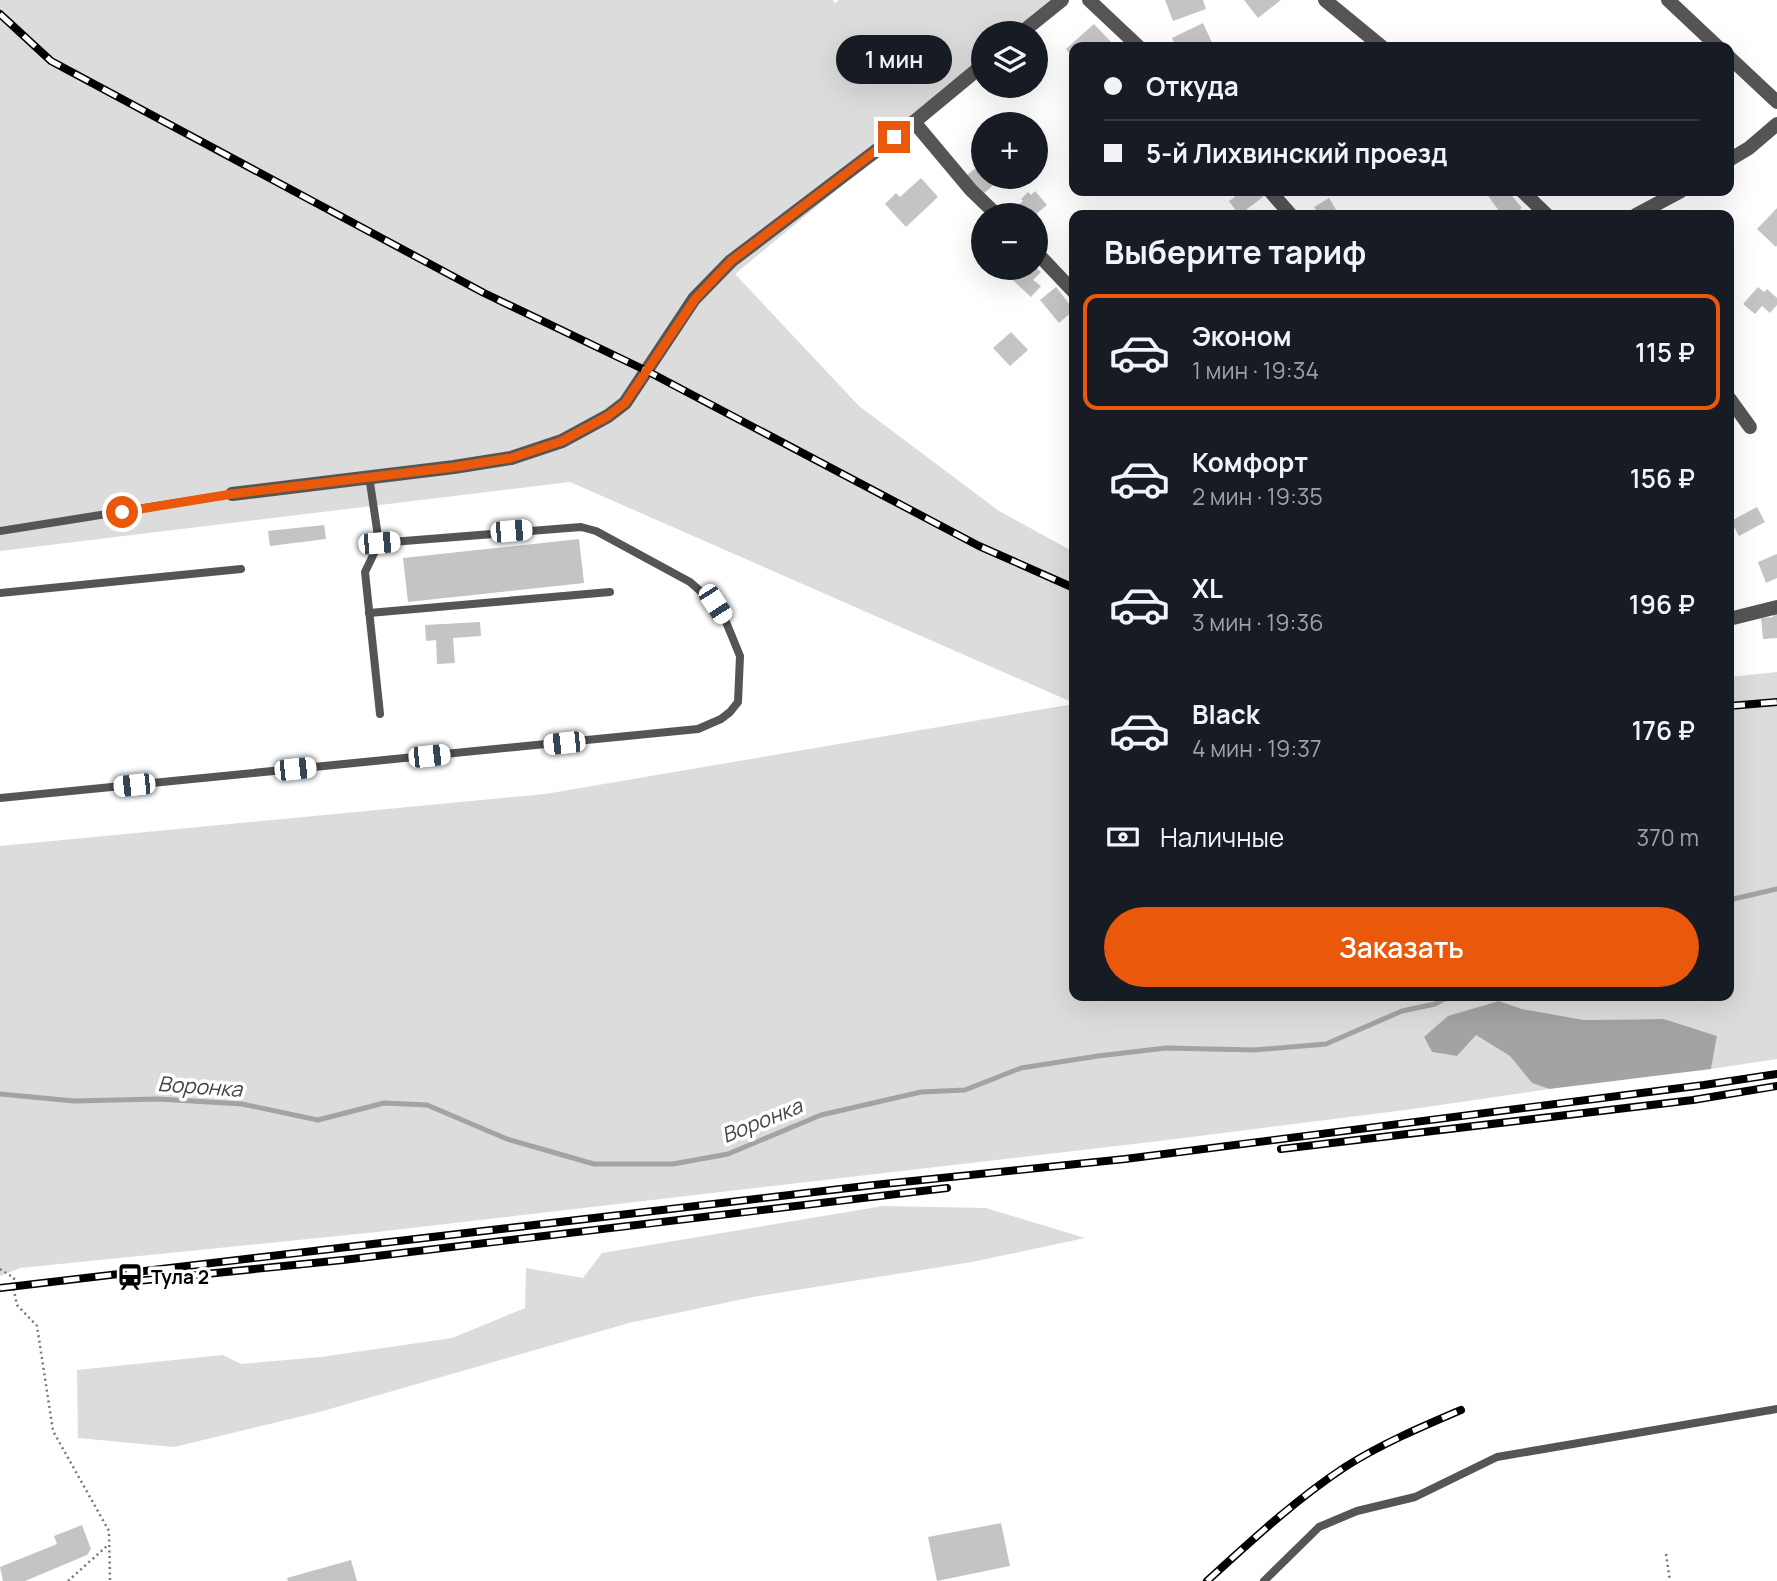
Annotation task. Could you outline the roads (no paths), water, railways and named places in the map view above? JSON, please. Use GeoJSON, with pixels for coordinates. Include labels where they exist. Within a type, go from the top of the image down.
{"type":"FeatureCollection","features":[{"type":"Feature","properties":{"kind":"street"},"geometry":{"type":"LineString","coordinates":[[1036,21],[1062,0]]}},
{"type":"Feature","properties":{"kind":"street"},"geometry":{"type":"LineString","coordinates":[[1089,0],[1134,42]]}},
{"type":"Feature","properties":{"kind":"street"},"geometry":{"type":"LineString","coordinates":[[1325,0],[1376,42]]}},
{"type":"Feature","properties":{"kind":"street"},"geometry":{"type":"LineString","coordinates":[[1668,0],[1713,42]]}},
{"type":"Feature","properties":{"kind":"street"},"geometry":{"type":"LineString","coordinates":[[1734,62],[1777,102]]}},
{"type":"Feature","properties":{"kind":"street"},"geometry":{"type":"LineString","coordinates":[[232,494],[454,467],[527,454],[562,441],[608,416],[625,403],[695,299],[731,261],[971,75]]}},
{"type":"Feature","properties":{"kind":"street"},"geometry":{"type":"LineString","coordinates":[[914,121],[971,191],[984,203]]}},
{"type":"Feature","properties":{"kind":"street"},"geometry":{"type":"LineString","coordinates":[[1734,157],[1777,124]]}},
{"type":"Feature","properties":{"kind":"street"},"geometry":{"type":"LineString","coordinates":[[1274,196],[1287,210]]}},
{"type":"Feature","properties":{"kind":"street"},"geometry":{"type":"LineString","coordinates":[[1527,196],[1542,210]]}},
{"type":"Feature","properties":{"kind":"street"},"geometry":{"type":"LineString","coordinates":[[1645,210],[1672,196]]}},
{"type":"Feature","properties":{"kind":"street"},"geometry":{"type":"LineString","coordinates":[[1048,265],[1069,287]]}},
{"type":"Feature","properties":{"kind":"street"},"geometry":{"type":"LineString","coordinates":[[1734,405],[1749,427]]}},
{"type":"Feature","properties":{"kind":"street"},"geometry":{"type":"LineString","coordinates":[[1734,619],[1777,607]]}},
{"type":"Feature","properties":{"kind":"lane"},"geometry":{"type":"LineString","coordinates":[[369,477],[379,543],[365,572],[380,714]]}},
{"type":"Feature","properties":{"kind":"lane"},"geometry":{"type":"LineString","coordinates":[[0,531],[232,494]]}},
{"type":"Feature","properties":{"kind":"lane"},"geometry":{"type":"LineString","coordinates":[[0,798],[698,729],[721,719],[738,702],[740,656],[715,604],[690,582],[596,531],[581,527],[564,527],[379,543]]}},
{"type":"Feature","properties":{"kind":"lane"},"geometry":{"type":"LineString","coordinates":[[0,593],[241,569]]}},
{"type":"Feature","properties":{"kind":"lane"},"geometry":{"type":"LineString","coordinates":[[369,613],[610,592]]}},
{"type":"Feature","properties":{"kind":"lane"},"geometry":{"type":"LineString","coordinates":[[1264,1581],[1319,1527],[1357,1511],[1415,1497],[1497,1457],[1777,1409]]}},
{"type":"Feature","properties":{"kind":"waterway","name":"Воронка"},"geometry":{"type":"LineString","coordinates":[[1734,899],[1777,889]]}},
{"type":"Feature","properties":{"kind":"waterway","name":"Воронка"},"geometry":{"type":"LineString","coordinates":[[0,1094],[74,1101],[158,1099],[242,1104],[318,1120],[384,1103],[427,1105],[507,1139],[594,1164],[673,1164],[728,1154],[821,1115],[921,1092],[965,1090],[1021,1068],[1166,1048],[1254,1050],[1326,1044],[1402,1011],[1441,1001]]}},
{"type":"Feature","properties":{"kind":"railway"},"geometry":{"type":"LineString","coordinates":[[0,14],[51,61],[484,293],[647,371],[979,546],[1069,586]]}},
{"type":"Feature","properties":{"kind":"railway"},"geometry":{"type":"LineString","coordinates":[[1734,706],[1777,702]]}},
{"type":"Feature","properties":{"kind":"railway"},"geometry":{"type":"LineString","coordinates":[[0,1288],[874,1185],[1125,1159],[1777,1074]]}},
{"type":"Feature","properties":{"kind":"railway"},"geometry":{"type":"LineString","coordinates":[[1281,1149],[1693,1100],[1777,1086]]}},
{"type":"Feature","properties":{"kind":"railway"},"geometry":{"type":"LineString","coordinates":[[137,1281],[343,1260],[947,1188]]}},
{"type":"Feature","properties":{"kind":"railway"},"geometry":{"type":"LineString","coordinates":[[1207,1581],[1291,1507],[1345,1467],[1387,1443],[1461,1410]]}},
{"type":"Feature","properties":{"kind":"place","name":"Тула 2"},"geometry":{"type":"Point","coordinates":[130,1277]}}]}
